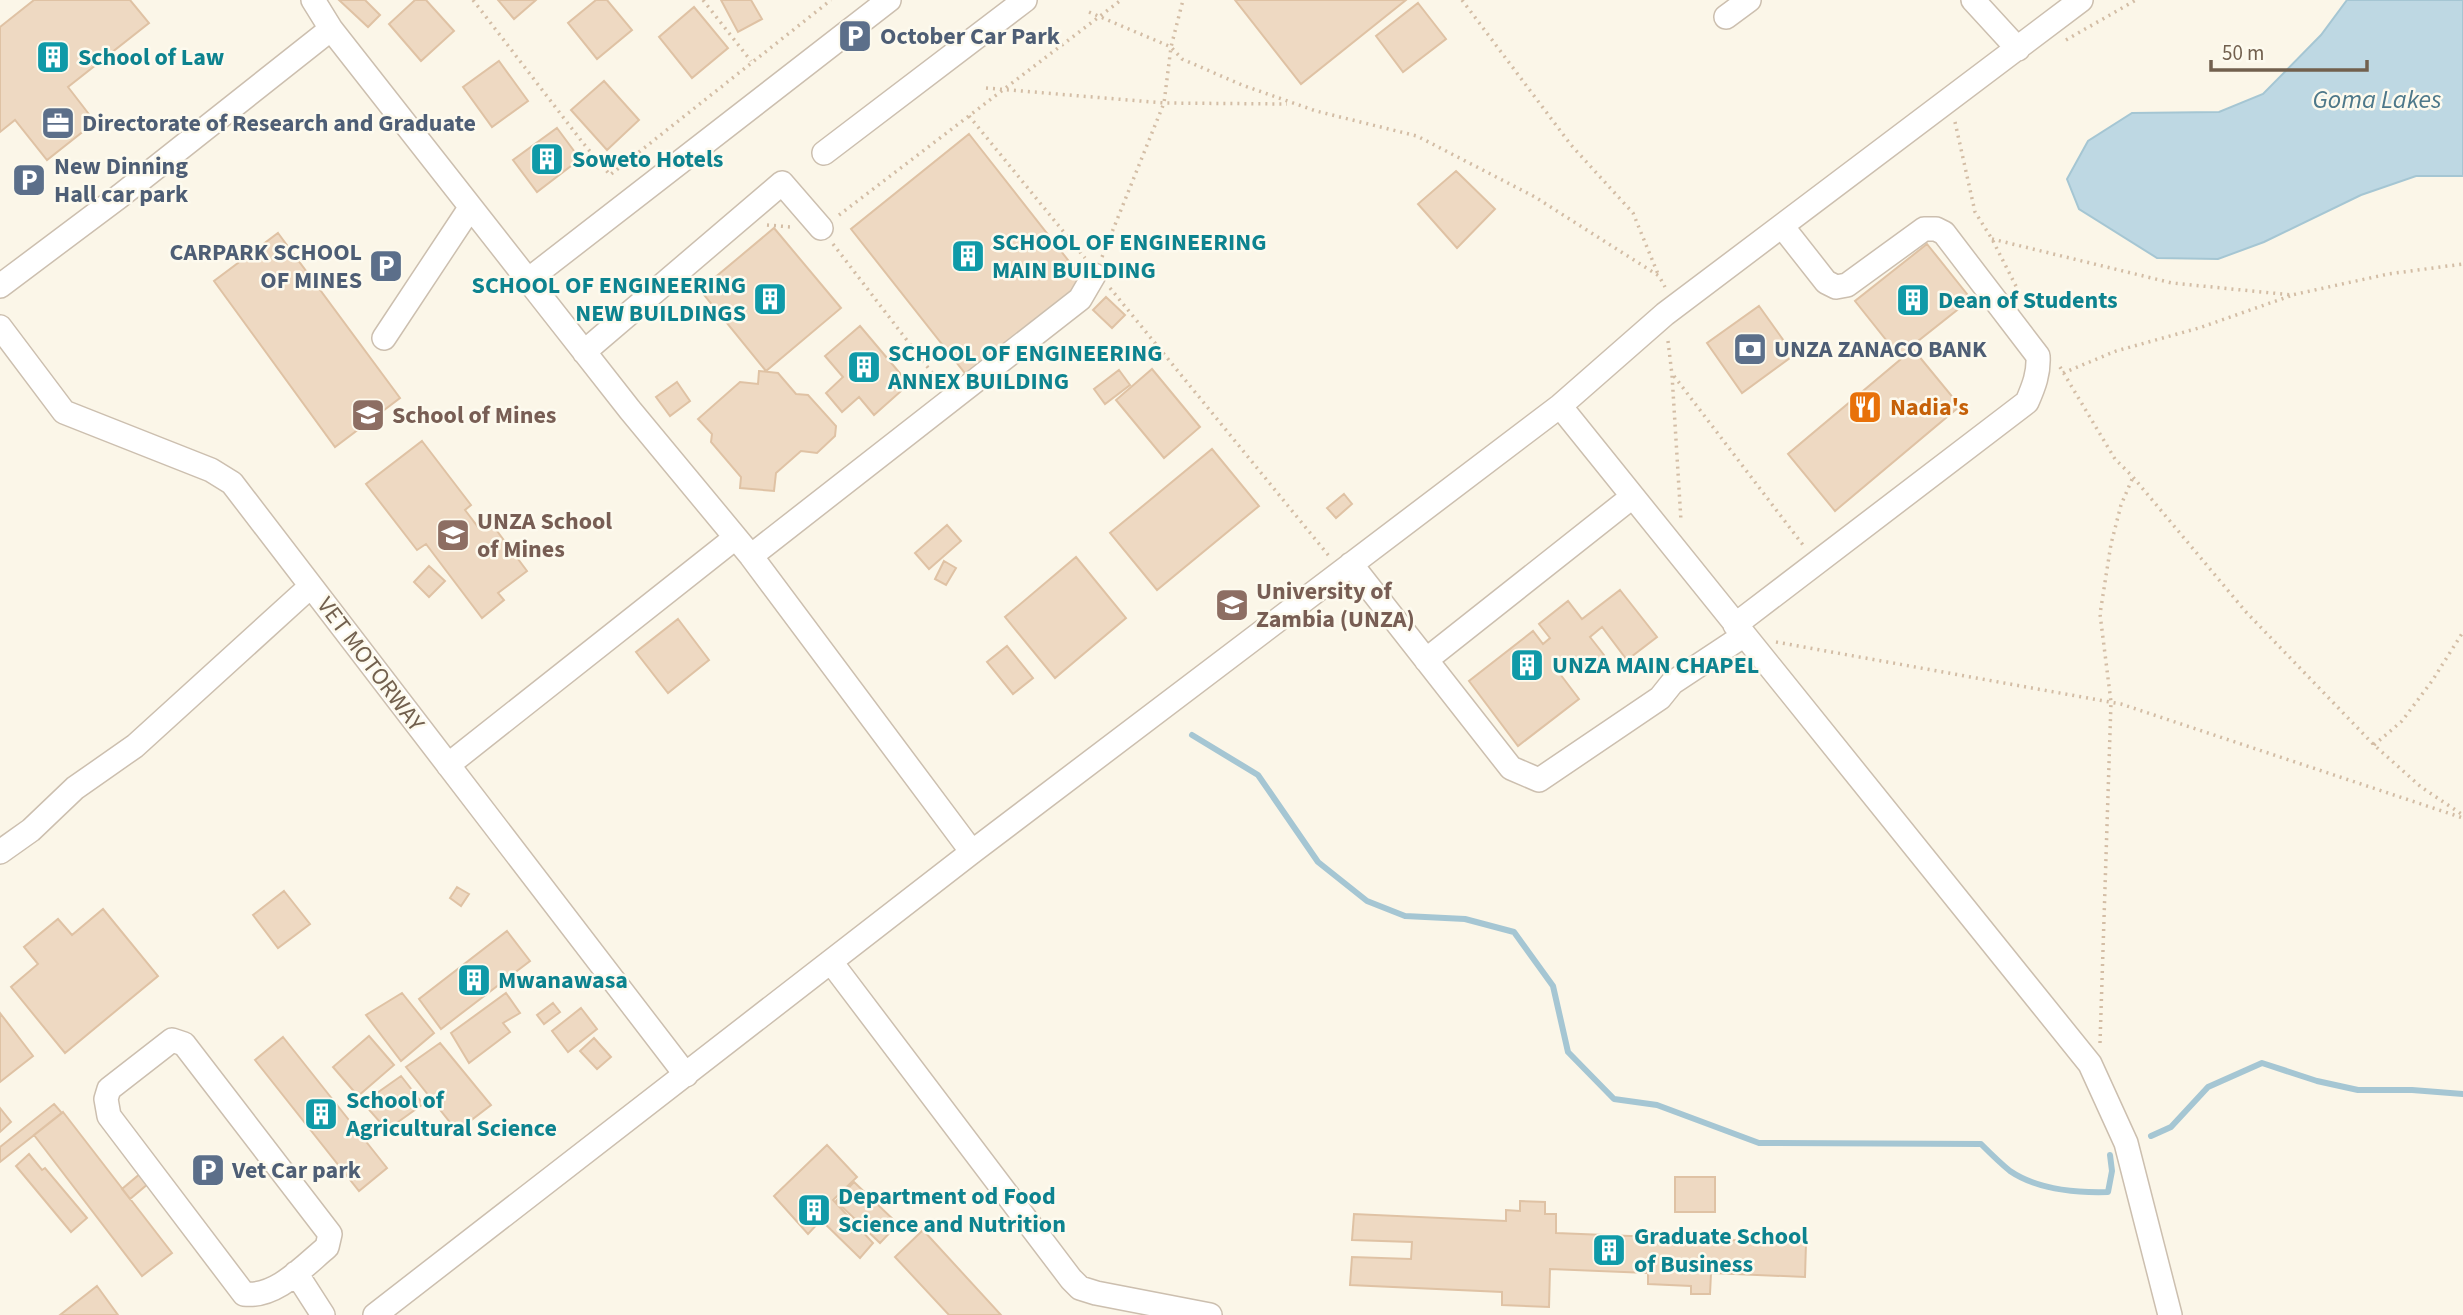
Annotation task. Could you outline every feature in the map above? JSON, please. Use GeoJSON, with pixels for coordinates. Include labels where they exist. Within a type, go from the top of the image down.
{"type":"FeatureCollection","features":[{"type":"Feature","properties":{"kind":"street"},"geometry":{"type":"LineString","coordinates":[[313,0],[331,29],[470,208],[751,556],[972,852]]}},
{"type":"Feature","properties":{"kind":"street"},"geometry":{"type":"LineString","coordinates":[[528,280],[890,0]]}},
{"type":"Feature","properties":{"kind":"street"},"geometry":{"type":"LineString","coordinates":[[824,153],[1025,0]]}},
{"type":"Feature","properties":{"kind":"street"},"geometry":{"type":"LineString","coordinates":[[1726,17],[1749,0]]}},
{"type":"Feature","properties":{"kind":"street"},"geometry":{"type":"LineString","coordinates":[[1973,0],[2018,49]]}},
{"type":"Feature","properties":{"kind":"street"},"geometry":{"type":"LineString","coordinates":[[375,1315],[972,852],[1560,406],[1671,310],[2081,0]]}},
{"type":"Feature","properties":{"kind":"street"},"geometry":{"type":"LineString","coordinates":[[0,286],[120,196],[331,29]]}},
{"type":"Feature","properties":{"kind":"street"},"geometry":{"type":"LineString","coordinates":[[584,352],[782,183],[821,228]]}},
{"type":"Feature","properties":{"kind":"street"},"geometry":{"type":"LineString","coordinates":[[384,338],[470,208]]}},
{"type":"Feature","properties":{"kind":"street"},"geometry":{"type":"LineString","coordinates":[[1346,568],[1426,660],[1511,768],[1539,780],[1660,698],[1672,683],[1739,631],[1817,563],[2027,402],[2036,382],[2038,356],[1944,233],[1936,229],[1924,229],[1847,285],[1836,287],[1826,282],[1782,226]]}},
{"type":"Feature","properties":{"kind":"street"},"geometry":{"type":"LineString","coordinates":[[751,556],[1080,299],[1095,273]]}},
{"type":"Feature","properties":{"kind":"street","name":"VET MOTORWAY"},"geometry":{"type":"LineString","coordinates":[[0,327],[64,412],[211,470],[232,484],[686,1074]]}},
{"type":"Feature","properties":{"kind":"street"},"geometry":{"type":"LineString","coordinates":[[1560,406],[2090,1064],[2126,1143],[2170,1315]]}},
{"type":"Feature","properties":{"kind":"street"},"geometry":{"type":"LineString","coordinates":[[1426,660],[1632,497]]}},
{"type":"Feature","properties":{"kind":"street"},"geometry":{"type":"LineString","coordinates":[[448,765],[735,538]]}},
{"type":"Feature","properties":{"kind":"street"},"geometry":{"type":"LineString","coordinates":[[0,852],[31,830],[75,789],[135,746],[311,586]]}},
{"type":"Feature","properties":{"kind":"street"},"geometry":{"type":"LineString","coordinates":[[831,962],[1080,1288],[1210,1315]]}},
{"type":"Feature","properties":{"kind":"street"},"geometry":{"type":"LineString","coordinates":[[168,1041],[184,1044],[330,1234],[327,1247],[296,1273],[266,1293],[244,1294],[109,1116],[106,1099],[109,1089],[168,1041]]}},
{"type":"Feature","properties":{"kind":"street"},"geometry":{"type":"LineString","coordinates":[[296,1273],[323,1315]]}},
{"type":"Feature","properties":{"kind":"path"},"geometry":{"type":"LineString","coordinates":[[473,0],[610,175],[831,0]]}},
{"type":"Feature","properties":{"kind":"path"},"geometry":{"type":"LineString","coordinates":[[703,0],[751,61]]}},
{"type":"Feature","properties":{"kind":"path"},"geometry":{"type":"LineString","coordinates":[[735,224],[821,228],[1121,0]]}},
{"type":"Feature","properties":{"kind":"path"},"geometry":{"type":"LineString","coordinates":[[1095,273],[1164,103],[1171,47],[1183,0]]}},
{"type":"Feature","properties":{"kind":"path"},"geometry":{"type":"LineString","coordinates":[[1462,0],[1571,145],[1633,213],[1671,310],[1681,521]]}},
{"type":"Feature","properties":{"kind":"path"},"geometry":{"type":"LineString","coordinates":[[1089,12],[1171,47],[1182,58],[1293,104],[1417,136],[1535,197],[1659,276]]}},
{"type":"Feature","properties":{"kind":"path"},"geometry":{"type":"LineString","coordinates":[[986,88],[1164,103],[1293,104]]}},
{"type":"Feature","properties":{"kind":"path"},"geometry":{"type":"LineString","coordinates":[[969,116],[1095,273],[1346,568]]}},
{"type":"Feature","properties":{"kind":"path"},"geometry":{"type":"LineString","coordinates":[[1955,120],[1975,212],[2022,298]]}},
{"type":"Feature","properties":{"kind":"path"},"geometry":{"type":"LineString","coordinates":[[821,228],[952,399]]}},
{"type":"Feature","properties":{"kind":"path"},"geometry":{"type":"LineString","coordinates":[[1992,239],[2172,283],[2292,295]]}},
{"type":"Feature","properties":{"kind":"path"},"geometry":{"type":"LineString","coordinates":[[2063,373],[2116,351],[2199,327],[2292,295],[2388,274],[2463,264]]}},
{"type":"Feature","properties":{"kind":"path"},"geometry":{"type":"LineString","coordinates":[[2057,364],[2115,459],[2246,612],[2374,745],[2421,787],[2463,816]]}},
{"type":"Feature","properties":{"kind":"path"},"geometry":{"type":"LineString","coordinates":[[1672,374],[1817,563]]}},
{"type":"Feature","properties":{"kind":"path"},"geometry":{"type":"LineString","coordinates":[[2090,1064],[2100,1046],[2111,702],[2100,614],[2111,544],[2121,505],[2133,477]]}},
{"type":"Feature","properties":{"kind":"path"},"geometry":{"type":"LineString","coordinates":[[1739,631],[2111,702],[2463,816]]}},
{"type":"Feature","properties":{"kind":"path"},"geometry":{"type":"LineString","coordinates":[[2374,745],[2402,721],[2432,681],[2463,632]]}},
{"type":"Feature","properties":{"kind":"water","name":"Goma Lakes"},"geometry":{"type":"Polygon","coordinates":[[[2347,0],[2463,0],[2463,176],[2416,176],[2361,195],[2264,242],[2218,259],[2157,258],[2079,209],[2067,179],[2088,141],[2132,113],[2219,112],[2263,94],[2321,35],[2347,0]]]}},
{"type":"Feature","properties":{"kind":"building","name":"School of Law"},"geometry":{"type":"Polygon","coordinates":[[[34,0],[130,0],[149,23],[68,87],[95,122],[47,160],[15,120],[0,132],[0,27],[34,0]]]}},
{"type":"Feature","properties":{"kind":"building"},"geometry":{"type":"Polygon","coordinates":[[[339,0],[365,0],[380,15],[368,27],[339,0]]]}},
{"type":"Feature","properties":{"kind":"building"},"geometry":{"type":"Polygon","coordinates":[[[415,0],[426,0],[454,31],[421,61],[389,24],[415,0]]]}},
{"type":"Feature","properties":{"kind":"building"},"geometry":{"type":"Polygon","coordinates":[[[498,0],[536,0],[514,19],[498,0]]]}},
{"type":"Feature","properties":{"kind":"building"},"geometry":{"type":"Polygon","coordinates":[[[596,0],[607,0],[632,30],[597,59],[568,23],[596,0]]]}},
{"type":"Feature","properties":{"kind":"building"},"geometry":{"type":"Polygon","coordinates":[[[721,0],[751,0],[762,19],[738,32],[721,0]]]}},
{"type":"Feature","properties":{"kind":"building"},"geometry":{"type":"Polygon","coordinates":[[[1235,0],[1406,0],[1301,84],[1235,0]]]}},
{"type":"Feature","properties":{"kind":"building"},"geometry":{"type":"Polygon","coordinates":[[[1418,3],[1446,39],[1403,72],[1376,36],[1418,3]]]}},
{"type":"Feature","properties":{"kind":"building"},"geometry":{"type":"Polygon","coordinates":[[[694,7],[728,48],[692,78],[659,37],[694,7]]]}},
{"type":"Feature","properties":{"kind":"building"},"geometry":{"type":"Polygon","coordinates":[[[499,61],[528,101],[492,127],[463,87],[499,61]]]}},
{"type":"Feature","properties":{"kind":"building"},"geometry":{"type":"Polygon","coordinates":[[[604,81],[639,120],[607,150],[571,110],[604,81]]]}},
{"type":"Feature","properties":{"kind":"building","name":"Soweto Hotels"},"geometry":{"type":"Polygon","coordinates":[[[557,128],[580,159],[537,192],[513,160],[557,128]]]}},
{"type":"Feature","properties":{"kind":"building","name":"SCHOOL OF ENGINEERING MAIN BUILDING"},"geometry":{"type":"Polygon","coordinates":[[[969,134],[1086,283],[968,377],[851,229],[969,134]]]}},
{"type":"Feature","properties":{"kind":"building"},"geometry":{"type":"Polygon","coordinates":[[[1456,171],[1495,209],[1457,248],[1418,204],[1456,171]]]}},
{"type":"Feature","properties":{"kind":"building","name":"SCHOOL OF ENGINEERING NEW BUILDINGS"},"geometry":{"type":"Polygon","coordinates":[[[774,228],[841,308],[766,371],[700,290],[774,228]]]}},
{"type":"Feature","properties":{"kind":"building"},"geometry":{"type":"Polygon","coordinates":[[[278,233],[400,398],[335,447],[214,281],[278,233]]]}},
{"type":"Feature","properties":{"kind":"building","name":"Dean of Students"},"geometry":{"type":"Polygon","coordinates":[[[1927,244],[1971,299],[1899,356],[1855,301],[1927,244]]]}},
{"type":"Feature","properties":{"kind":"building"},"geometry":{"type":"Polygon","coordinates":[[[1106,297],[1125,315],[1112,328],[1093,310],[1106,297]]]}},
{"type":"Feature","properties":{"kind":"building","name":"UNZA ZANACO BANK"},"geometry":{"type":"Polygon","coordinates":[[[1759,306],[1794,355],[1742,393],[1707,343],[1759,306]]]}},
{"type":"Feature","properties":{"kind":"building","name":"SCHOOL OF ENGINEERING ANNEX BUILDING"},"geometry":{"type":"Polygon","coordinates":[[[860,326],[909,384],[874,415],[859,397],[842,412],[826,393],[843,377],[825,356],[860,326]]]}},
{"type":"Feature","properties":{"kind":"building"},"geometry":{"type":"Polygon","coordinates":[[[1913,349],[1960,406],[1835,511],[1788,454],[1913,349]]]}},
{"type":"Feature","properties":{"kind":"building"},"geometry":{"type":"Polygon","coordinates":[[[1152,369],[1200,427],[1164,458],[1116,400],[1152,369]]]}},
{"type":"Feature","properties":{"kind":"building"},"geometry":{"type":"Polygon","coordinates":[[[1119,370],[1130,385],[1105,404],[1094,389],[1119,370]]]}},
{"type":"Feature","properties":{"kind":"building","name":"SCHOOL OF ENGINEERING NEW BUILDINGS"},"geometry":{"type":"Polygon","coordinates":[[[759,371],[778,373],[796,394],[808,395],[836,426],[835,436],[817,453],[801,451],[776,473],[774,491],[740,488],[741,477],[711,442],[712,434],[698,419],[740,382],[758,384],[759,371]]]}},
{"type":"Feature","properties":{"kind":"building"},"geometry":{"type":"Polygon","coordinates":[[[677,382],[690,401],[670,416],[656,397],[677,382]]]}},
{"type":"Feature","properties":{"kind":"building","name":"UNZA School of Mines"},"geometry":{"type":"Polygon","coordinates":[[[422,441],[471,505],[465,510],[478,527],[488,519],[527,571],[498,593],[504,600],[482,618],[426,544],[417,550],[366,484],[422,441]]]}},
{"type":"Feature","properties":{"kind":"building"},"geometry":{"type":"Polygon","coordinates":[[[1212,449],[1259,506],[1157,590],[1110,533],[1212,449]]]}},
{"type":"Feature","properties":{"kind":"building"},"geometry":{"type":"Polygon","coordinates":[[[1344,494],[1352,504],[1336,518],[1327,508],[1344,494]]]}},
{"type":"Feature","properties":{"kind":"building"},"geometry":{"type":"Polygon","coordinates":[[[947,525],[961,541],[929,569],[915,553],[947,525]]]}},
{"type":"Feature","properties":{"kind":"building"},"geometry":{"type":"Polygon","coordinates":[[[1076,557],[1126,618],[1055,678],[1005,617],[1076,557]]]}},
{"type":"Feature","properties":{"kind":"building"},"geometry":{"type":"Polygon","coordinates":[[[944,561],[956,568],[946,585],[935,579],[944,561]]]}},
{"type":"Feature","properties":{"kind":"building"},"geometry":{"type":"Polygon","coordinates":[[[429,566],[445,581],[429,597],[414,582],[429,566]]]}},
{"type":"Feature","properties":{"kind":"building","name":"UNZA MAIN CHAPEL"},"geometry":{"type":"Polygon","coordinates":[[[1620,590],[1657,637],[1627,660],[1602,627],[1590,637],[1604,655],[1582,673],[1571,659],[1557,670],[1579,699],[1518,746],[1469,681],[1533,631],[1543,644],[1550,638],[1539,624],[1568,601],[1582,619],[1620,590]]]}},
{"type":"Feature","properties":{"kind":"building"},"geometry":{"type":"Polygon","coordinates":[[[678,619],[709,660],[668,693],[636,652],[678,619]]]}},
{"type":"Feature","properties":{"kind":"building"},"geometry":{"type":"Polygon","coordinates":[[[1007,646],[1033,678],[1013,694],[987,662],[1007,646]]]}},
{"type":"Feature","properties":{"kind":"building"},"geometry":{"type":"Polygon","coordinates":[[[457,887],[469,894],[461,906],[450,898],[457,887]]]}},
{"type":"Feature","properties":{"kind":"building"},"geometry":{"type":"Polygon","coordinates":[[[284,891],[310,924],[278,948],[253,915],[284,891]]]}},
{"type":"Feature","properties":{"kind":"building"},"geometry":{"type":"Polygon","coordinates":[[[103,909],[158,976],[65,1053],[11,987],[38,964],[24,947],[58,919],[72,935],[103,909]]]}},
{"type":"Feature","properties":{"kind":"building","name":"Mwanawasa"},"geometry":{"type":"Polygon","coordinates":[[[507,931],[530,961],[441,1029],[419,999],[507,931]]]}},
{"type":"Feature","properties":{"kind":"building"},"geometry":{"type":"Polygon","coordinates":[[[402,993],[434,1033],[401,1061],[366,1015],[402,993]]]}},
{"type":"Feature","properties":{"kind":"building"},"geometry":{"type":"Polygon","coordinates":[[[506,993],[520,1013],[503,1023],[510,1032],[469,1063],[451,1033],[506,993]]]}},
{"type":"Feature","properties":{"kind":"building"},"geometry":{"type":"Polygon","coordinates":[[[553,1003],[560,1012],[544,1024],[537,1015],[553,1003]]]}},
{"type":"Feature","properties":{"kind":"building"},"geometry":{"type":"Polygon","coordinates":[[[581,1008],[597,1029],[568,1052],[552,1031],[581,1008]]]}},
{"type":"Feature","properties":{"kind":"building"},"geometry":{"type":"Polygon","coordinates":[[[0,1013],[33,1056],[0,1082],[0,1013]]]}},
{"type":"Feature","properties":{"kind":"building"},"geometry":{"type":"Polygon","coordinates":[[[369,1036],[394,1065],[358,1096],[333,1067],[369,1036]]]}},
{"type":"Feature","properties":{"kind":"building","name":"School of Agricultural Science"},"geometry":{"type":"Polygon","coordinates":[[[283,1037],[387,1168],[359,1191],[255,1060],[283,1037]]]}},
{"type":"Feature","properties":{"kind":"building"},"geometry":{"type":"Polygon","coordinates":[[[594,1038],[611,1057],[597,1069],[580,1051],[594,1038]]]}},
{"type":"Feature","properties":{"kind":"building"},"geometry":{"type":"Polygon","coordinates":[[[440,1043],[491,1105],[457,1131],[406,1067],[440,1043]]]}},
{"type":"Feature","properties":{"kind":"building"},"geometry":{"type":"Polygon","coordinates":[[[401,1076],[423,1104],[387,1130],[363,1103],[401,1076]]]}},
{"type":"Feature","properties":{"kind":"building"},"geometry":{"type":"Polygon","coordinates":[[[54,1104],[62,1113],[0,1162],[0,1147],[54,1104]]]}},
{"type":"Feature","properties":{"kind":"building"},"geometry":{"type":"Polygon","coordinates":[[[0,1108],[11,1122],[0,1132],[0,1108]]]}},
{"type":"Feature","properties":{"kind":"building"},"geometry":{"type":"Polygon","coordinates":[[[63,1112],[172,1253],[142,1276],[34,1135],[63,1112]]]}},
{"type":"Feature","properties":{"kind":"building","name":"Department od Food Science and Nutrition"},"geometry":{"type":"Polygon","coordinates":[[[827,1145],[857,1177],[833,1200],[873,1243],[860,1258],[821,1220],[808,1234],[774,1196],[827,1145]]]}},
{"type":"Feature","properties":{"kind":"building"},"geometry":{"type":"Polygon","coordinates":[[[29,1154],[42,1170],[45,1168],[87,1218],[71,1232],[16,1166],[29,1154]]]}},
{"type":"Feature","properties":{"kind":"building"},"geometry":{"type":"Polygon","coordinates":[[[141,1173],[149,1183],[130,1199],[122,1189],[141,1173]]]}},
{"type":"Feature","properties":{"kind":"building"},"geometry":{"type":"Polygon","coordinates":[[[1675,1177],[1715,1177],[1715,1212],[1675,1212],[1675,1177]]]}},
{"type":"Feature","properties":{"kind":"building"},"geometry":{"type":"Polygon","coordinates":[[[854,1182],[898,1224],[880,1243],[836,1201],[854,1182]]]}},
{"type":"Feature","properties":{"kind":"building","name":"Graduate School of Business"},"geometry":{"type":"Polygon","coordinates":[[[1520,1201],[1545,1202],[1545,1214],[1556,1214],[1556,1233],[1806,1243],[1805,1277],[1711,1273],[1710,1294],[1691,1294],[1691,1286],[1648,1284],[1648,1273],[1550,1269],[1549,1307],[1502,1305],[1502,1292],[1350,1285],[1352,1257],[1411,1259],[1412,1242],[1352,1240],[1354,1214],[1506,1221],[1506,1210],[1520,1211],[1520,1201]]]}},
{"type":"Feature","properties":{"kind":"building"},"geometry":{"type":"Polygon","coordinates":[[[923,1230],[1001,1315],[949,1315],[895,1257],[923,1230]]]}},
{"type":"Feature","properties":{"kind":"building"},"geometry":{"type":"Polygon","coordinates":[[[97,1286],[118,1315],[60,1315],[97,1286]]]}},
{"type":"Feature","properties":{"kind":"waterway"},"geometry":{"type":"LineString","coordinates":[[1192,735],[1258,775],[1318,862],[1367,901],[1405,916],[1465,919],[1514,932],[1553,986],[1568,1052],[1614,1099],[1657,1105],[1759,1143],[1981,1144],[2006,1168],[2021,1177],[2070,1191],[2108,1192],[2112,1171],[2110,1155]]}},
{"type":"Feature","properties":{"kind":"waterway"},"geometry":{"type":"LineString","coordinates":[[2151,1136],[2171,1127],[2208,1087],[2262,1063],[2317,1081],[2358,1090],[2463,1094]]}},
{"type":"Feature","properties":{"kind":"place","name":"October Car Park"},"geometry":{"type":"Point","coordinates":[855,36]}},
{"type":"Feature","properties":{"kind":"place","name":"School of Law"},"geometry":{"type":"Point","coordinates":[53,57]}},
{"type":"Feature","properties":{"kind":"place","name":"Directorate of Research and Graduate"},"geometry":{"type":"Point","coordinates":[58,123]}},
{"type":"Feature","properties":{"kind":"place","name":"Soweto Hotels"},"geometry":{"type":"Point","coordinates":[547,159]}},
{"type":"Feature","properties":{"kind":"place","name":"New Dinning Hall car park"},"geometry":{"type":"Point","coordinates":[29,180]}},
{"type":"Feature","properties":{"kind":"place","name":"SCHOOL OF ENGINEERING MAIN BUILDING"},"geometry":{"type":"Point","coordinates":[968,256]}},
{"type":"Feature","properties":{"kind":"place","name":"CARPARK SCHOOL OF MINES"},"geometry":{"type":"Point","coordinates":[386,266]}},
{"type":"Feature","properties":{"kind":"place","name":"SCHOOL OF ENGINEERING NEW BUILDINGS"},"geometry":{"type":"Point","coordinates":[770,299]}},
{"type":"Feature","properties":{"kind":"place","name":"Dean of Students"},"geometry":{"type":"Point","coordinates":[1913,300]}},
{"type":"Feature","properties":{"kind":"place","name":"UNZA ZANACO BANK"},"geometry":{"type":"Point","coordinates":[1750,349]}},
{"type":"Feature","properties":{"kind":"place","name":"SCHOOL OF ENGINEERING ANNEX BUILDING"},"geometry":{"type":"Point","coordinates":[864,367]}},
{"type":"Feature","properties":{"kind":"place","name":"Nadia's"},"geometry":{"type":"Point","coordinates":[1865,407]}},
{"type":"Feature","properties":{"kind":"place","name":"School of Mines"},"geometry":{"type":"Point","coordinates":[368,415]}},
{"type":"Feature","properties":{"kind":"place","name":"UNZA School of Mines"},"geometry":{"type":"Point","coordinates":[453,535]}},
{"type":"Feature","properties":{"kind":"place","name":"University of Zambia (UNZA)"},"geometry":{"type":"Point","coordinates":[1232,605]}},
{"type":"Feature","properties":{"kind":"place","name":"UNZA MAIN CHAPEL"},"geometry":{"type":"Point","coordinates":[1527,665]}},
{"type":"Feature","properties":{"kind":"place","name":"Mwanawasa"},"geometry":{"type":"Point","coordinates":[474,980]}},
{"type":"Feature","properties":{"kind":"place","name":"School of Agricultural Science"},"geometry":{"type":"Point","coordinates":[321,1114]}},
{"type":"Feature","properties":{"kind":"place","name":"Vet Car park"},"geometry":{"type":"Point","coordinates":[208,1170]}},
{"type":"Feature","properties":{"kind":"place","name":"Department od Food Science and Nutrition"},"geometry":{"type":"Point","coordinates":[814,1210]}},
{"type":"Feature","properties":{"kind":"place","name":"Graduate School of Business"},"geometry":{"type":"Point","coordinates":[1609,1250]}}]}
